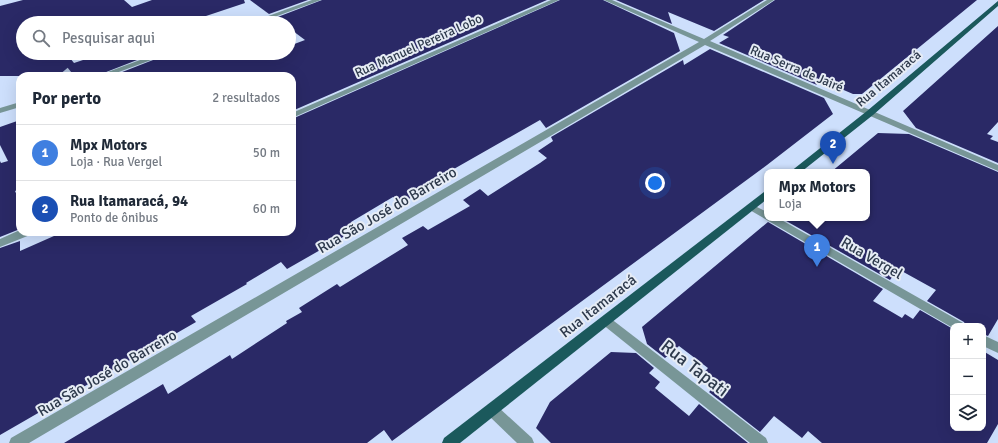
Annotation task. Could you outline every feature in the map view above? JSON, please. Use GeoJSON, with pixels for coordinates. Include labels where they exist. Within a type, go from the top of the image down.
{"type":"FeatureCollection","features":[{"type":"Feature","properties":{"kind":"main road","name":"Rua Itamaracá"},"geometry":{"type":"LineString","coordinates":[[799,169],[870,113],[998,3]]}},
{"type":"Feature","properties":{"kind":"main road","name":"Rua Itamaracá"},"geometry":{"type":"LineString","coordinates":[[449,443],[764,196]]}},
{"type":"Feature","properties":{"kind":"street"},"geometry":{"type":"LineString","coordinates":[[272,16],[318,0]]}},
{"type":"Feature","properties":{"kind":"street","name":"Rua Manuel Pereira Lobo"},"geometry":{"type":"LineString","coordinates":[[296,114],[556,0]]}},
{"type":"Feature","properties":{"kind":"street","name":"Rua Serra de Jairé"},"geometry":{"type":"LineString","coordinates":[[607,0],[998,168]]}},
{"type":"Feature","properties":{"kind":"street","name":"Rua São José do Barreiro"},"geometry":{"type":"LineString","coordinates":[[16,443],[704,42],[771,0]]}},
{"type":"Feature","properties":{"kind":"street"},"geometry":{"type":"LineString","coordinates":[[111,72],[146,60]]}},
{"type":"Feature","properties":{"kind":"street"},"geometry":{"type":"LineString","coordinates":[[0,111],[16,105]]}},
{"type":"Feature","properties":{"kind":"street"},"geometry":{"type":"LineString","coordinates":[[751,207],[764,214]]}},
{"type":"Feature","properties":{"kind":"street","name":"Rua Vergel"},"geometry":{"type":"LineString","coordinates":[[775,221],[954,323]]}},
{"type":"Feature","properties":{"kind":"street"},"geometry":{"type":"LineString","coordinates":[[0,243],[17,236]]}},
{"type":"Feature","properties":{"kind":"street","name":"Rua Tapati"},"geometry":{"type":"LineString","coordinates":[[606,320],[761,443]]}},
{"type":"Feature","properties":{"kind":"street"},"geometry":{"type":"LineString","coordinates":[[986,342],[998,348]]}},
{"type":"Feature","properties":{"kind":"street"},"geometry":{"type":"LineString","coordinates":[[492,410],[527,443]]}},
{"type":"Feature","properties":{"kind":"building"},"geometry":{"type":"Polygon","coordinates":[[[23,0],[124,0],[132,7],[152,0],[244,0],[245,3],[206,16],[16,16],[16,60],[72,60],[74,63],[83,60],[137,60],[106,72],[16,72],[16,76],[0,76],[0,6],[23,0]]]}},
{"type":"Feature","properties":{"kind":"building"},"geometry":{"type":"Polygon","coordinates":[[[250,0],[308,0],[269,14],[250,0]]]}},
{"type":"Feature","properties":{"kind":"building"},"geometry":{"type":"Polygon","coordinates":[[[322,0],[547,0],[296,109],[296,72],[122,72],[153,60],[296,60],[296,43],[305,40],[296,33],[296,16],[280,16],[322,0]]]}},
{"type":"Feature","properties":{"kind":"building"},"geometry":{"type":"Polygon","coordinates":[[[560,0],[603,0],[674,33],[680,51],[546,128],[540,120],[417,190],[420,193],[401,203],[393,197],[351,222],[357,229],[287,269],[281,262],[246,283],[247,284],[191,316],[196,322],[0,435],[0,248],[20,241],[20,251],[54,236],[296,236],[296,117],[560,0]]]}},
{"type":"Feature","properties":{"kind":"building"},"geometry":{"type":"Polygon","coordinates":[[[616,0],[764,0],[714,31],[668,12],[672,24],[616,0]]]}},
{"type":"Feature","properties":{"kind":"building"},"geometry":{"type":"Polygon","coordinates":[[[775,0],[977,0],[862,94],[853,94],[811,76],[817,85],[719,43],[729,37],[723,35],[775,0]]]}},
{"type":"Feature","properties":{"kind":"building"},"geometry":{"type":"Polygon","coordinates":[[[998,26],[998,122],[987,134],[993,136],[990,139],[998,142],[998,163],[916,128],[903,111],[998,26]]]}},
{"type":"Feature","properties":{"kind":"building"},"geometry":{"type":"Polygon","coordinates":[[[710,49],[824,98],[833,114],[767,165],[392,441],[384,430],[367,443],[64,443],[163,384],[168,394],[230,355],[232,359],[287,323],[286,321],[302,312],[299,308],[337,284],[340,287],[408,245],[402,238],[423,226],[428,230],[470,206],[463,200],[480,189],[488,196],[540,163],[547,158],[538,151],[553,141],[551,137],[683,60],[684,65],[710,49]]]}},
{"type":"Feature","properties":{"kind":"building"},"geometry":{"type":"Polygon","coordinates":[[[16,121],[16,231],[0,237],[0,161],[1,163],[8,161],[0,145],[0,127],[16,121]]]}},
{"type":"Feature","properties":{"kind":"building"},"geometry":{"type":"Polygon","coordinates":[[[878,133],[909,134],[998,172],[998,319],[988,336],[986,335],[986,323],[964,323],[927,301],[936,290],[898,269],[890,280],[786,221],[870,221],[870,169],[835,169],[878,133]]]}},
{"type":"Feature","properties":{"kind":"building"},"geometry":{"type":"Polygon","coordinates":[[[768,222],[883,289],[873,301],[902,318],[905,314],[913,319],[920,310],[950,327],[950,431],[986,431],[986,353],[998,360],[998,424],[987,443],[822,443],[808,431],[802,438],[774,416],[760,432],[709,392],[714,387],[700,377],[708,368],[679,346],[665,358],[647,344],[642,327],[768,222]]]}},
{"type":"Feature","properties":{"kind":"building"},"geometry":{"type":"Polygon","coordinates":[[[611,352],[636,353],[654,368],[649,373],[660,382],[655,388],[689,416],[699,404],[748,443],[551,443],[536,428],[550,402],[611,352]]]}},
{"type":"Feature","properties":{"kind":"place","name":"Rua Itamaracá, 94"},"geometry":{"type":"Point","coordinates":[833,164]}},
{"type":"Feature","properties":{"kind":"place","name":"Mpx Motors"},"geometry":{"type":"Point","coordinates":[817,267]}}]}
